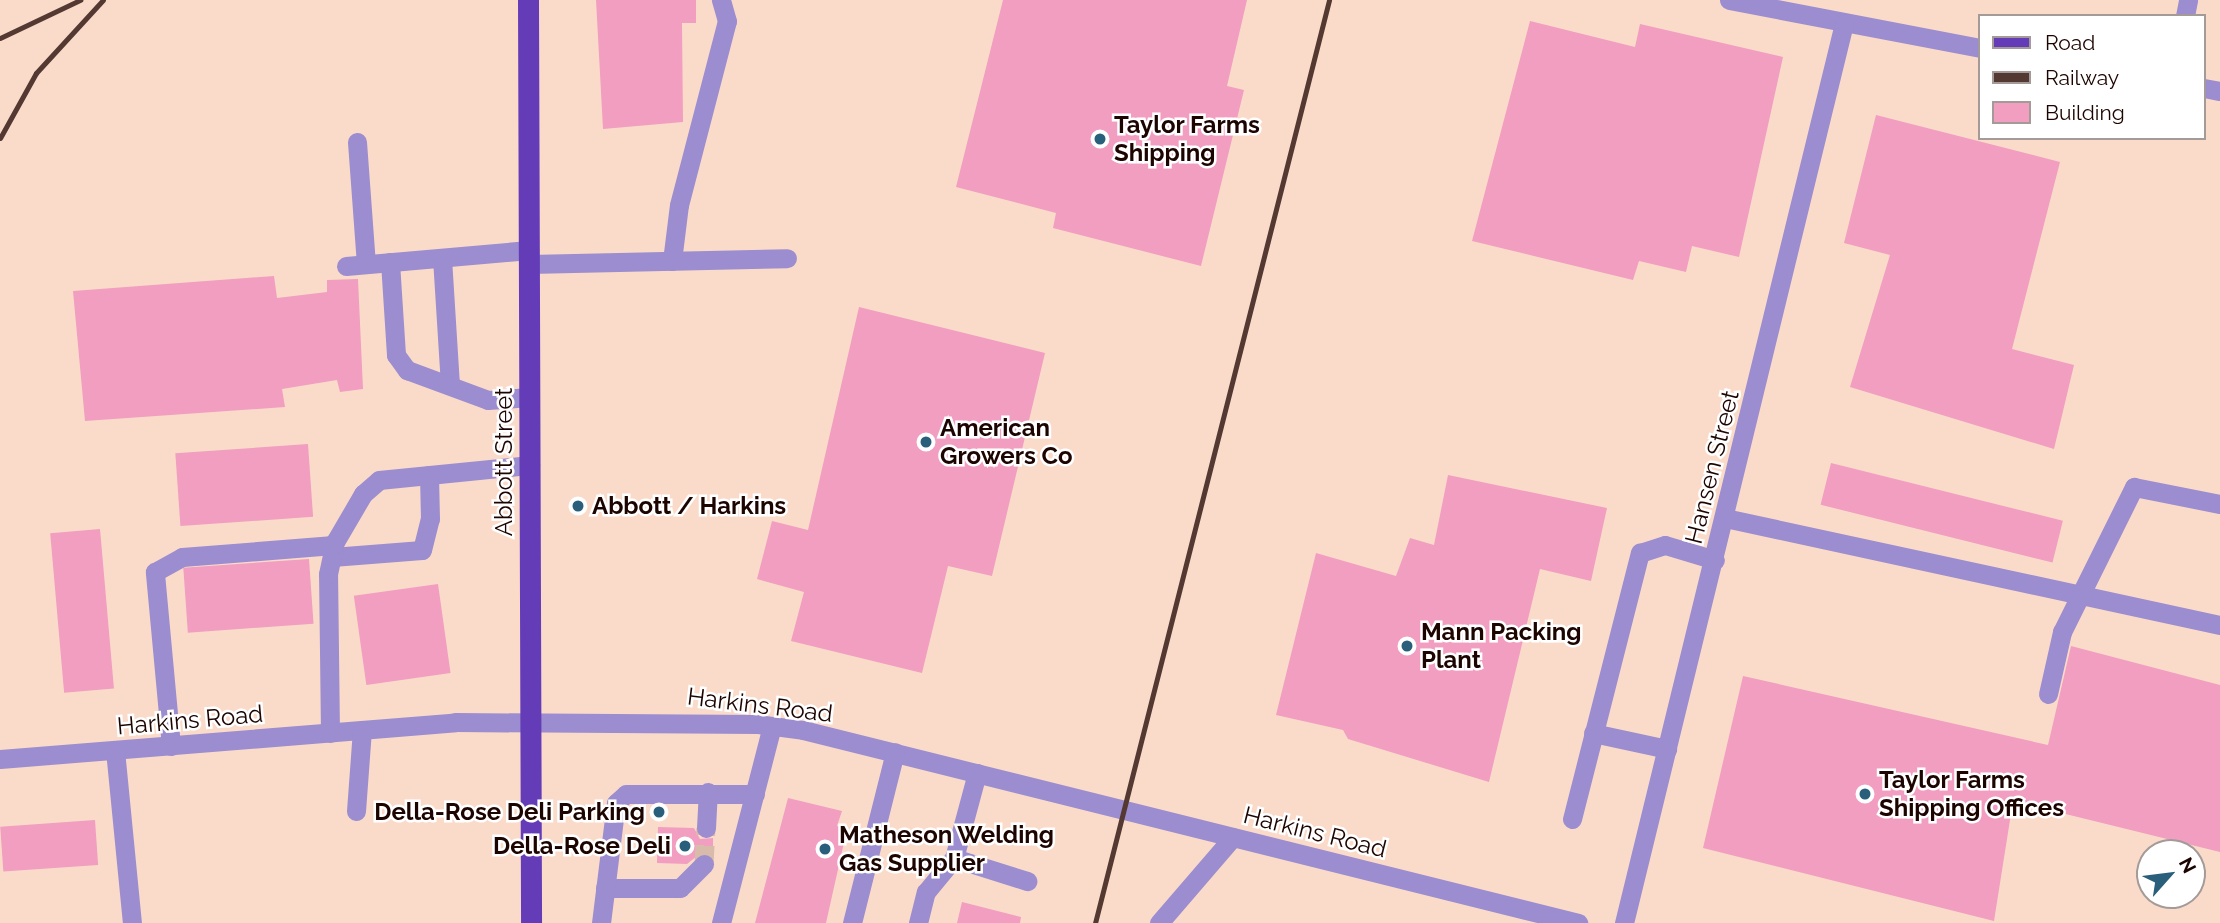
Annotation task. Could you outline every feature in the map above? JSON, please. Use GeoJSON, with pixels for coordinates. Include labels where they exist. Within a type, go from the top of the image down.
{"type":"FeatureCollection","features":[{"type":"Feature","properties":{"kind":"main road","name":"Abbott Street"},"geometry":{"type":"LineString","coordinates":[[528,0],[531,923]]}},
{"type":"Feature","properties":{"kind":"street"},"geometry":{"type":"LineString","coordinates":[[672,261],[679,205],[727,21],[720,0]]}},
{"type":"Feature","properties":{"kind":"street"},"geometry":{"type":"LineString","coordinates":[[1729,0],[1979,48]]}},
{"type":"Feature","properties":{"kind":"street","name":"Hansen Street"},"geometry":{"type":"LineString","coordinates":[[1626,922],[1844,23]]}},
{"type":"Feature","properties":{"kind":"street"},"geometry":{"type":"LineString","coordinates":[[357,142],[366,264]]}},
{"type":"Feature","properties":{"kind":"street"},"geometry":{"type":"LineString","coordinates":[[346,265],[442,258],[529,257],[672,261],[787,258]]}},
{"type":"Feature","properties":{"kind":"street"},"geometry":{"type":"LineString","coordinates":[[442,258],[450,386]]}},
{"type":"Feature","properties":{"kind":"street"},"geometry":{"type":"LineString","coordinates":[[390,262],[396,355],[407,370],[488,400],[530,397]]}},
{"type":"Feature","properties":{"kind":"street"},"geometry":{"type":"LineString","coordinates":[[330,733],[326,599],[333,551],[379,480],[530,465]]}},
{"type":"Feature","properties":{"kind":"street"},"geometry":{"type":"LineString","coordinates":[[171,746],[155,572],[181,557],[422,550],[430,519],[429,475]]}},
{"type":"Feature","properties":{"kind":"street"},"geometry":{"type":"LineString","coordinates":[[2048,694],[2078,594],[2134,487],[2220,504]]}},
{"type":"Feature","properties":{"kind":"street"},"geometry":{"type":"LineString","coordinates":[[1725,518],[2220,625]]}},
{"type":"Feature","properties":{"kind":"street"},"geometry":{"type":"LineString","coordinates":[[1572,819],[1640,552],[1665,545],[1715,560]]}},
{"type":"Feature","properties":{"kind":"street","name":"Harkins Road"},"geometry":{"type":"LineString","coordinates":[[0,759],[362,730],[675,719],[772,726],[895,752],[1578,923]]}},
{"type":"Feature","properties":{"kind":"street"},"geometry":{"type":"LineString","coordinates":[[721,923],[772,726]]}},
{"type":"Feature","properties":{"kind":"street"},"geometry":{"type":"LineString","coordinates":[[356,811],[362,730]]}},
{"type":"Feature","properties":{"kind":"street"},"geometry":{"type":"LineString","coordinates":[[1593,733],[1667,749]]}},
{"type":"Feature","properties":{"kind":"street"},"geometry":{"type":"LineString","coordinates":[[116,750],[132,923]]}},
{"type":"Feature","properties":{"kind":"street"},"geometry":{"type":"LineString","coordinates":[[852,923],[895,752]]}},
{"type":"Feature","properties":{"kind":"street"},"geometry":{"type":"LineString","coordinates":[[918,923],[926,892],[954,858],[977,773]]}},
{"type":"Feature","properties":{"kind":"street"},"geometry":{"type":"LineString","coordinates":[[601,923],[616,803],[638,789],[755,794]]}},
{"type":"Feature","properties":{"kind":"street"},"geometry":{"type":"LineString","coordinates":[[706,828],[708,792]]}},
{"type":"Feature","properties":{"kind":"street"},"geometry":{"type":"LineString","coordinates":[[1159,923],[1233,837]]}},
{"type":"Feature","properties":{"kind":"street"},"geometry":{"type":"LineString","coordinates":[[954,858],[1027,881]]}},
{"type":"Feature","properties":{"kind":"street"},"geometry":{"type":"LineString","coordinates":[[605,888],[680,888],[704,863]]}},
{"type":"Feature","properties":{"kind":"building"},"geometry":{"type":"Polygon","coordinates":[[[596,0],[696,0],[696,23],[682,23],[683,122],[603,129],[596,0]]]}},
{"type":"Feature","properties":{"kind":"building","name":"Taylor Farms Shipping"},"geometry":{"type":"Polygon","coordinates":[[[1003,0],[1247,0],[1227,86],[1244,90],[1201,266],[1053,228],[1056,213],[956,187],[1003,0]]]}},
{"type":"Feature","properties":{"kind":"building"},"geometry":{"type":"Polygon","coordinates":[[[1530,21],[1635,47],[1640,24],[1783,57],[1739,257],[1692,246],[1686,272],[1639,261],[1633,280],[1472,241],[1530,21]]]}},
{"type":"Feature","properties":{"kind":"building"},"geometry":{"type":"Polygon","coordinates":[[[1876,115],[2060,162],[2012,349],[2074,365],[2054,449],[1850,387],[1890,255],[1844,243],[1876,115]]]}},
{"type":"Feature","properties":{"kind":"building"},"geometry":{"type":"Polygon","coordinates":[[[274,276],[277,298],[327,292],[327,280],[358,279],[363,389],[340,392],[337,380],[282,389],[285,407],[85,421],[73,291],[274,276]]]}},
{"type":"Feature","properties":{"kind":"building","name":"American Growers Co"},"geometry":{"type":"Polygon","coordinates":[[[859,307],[1045,353],[992,576],[948,566],[922,673],[791,641],[804,592],[757,579],[772,521],[808,530],[859,307]]]}},
{"type":"Feature","properties":{"kind":"building"},"geometry":{"type":"Polygon","coordinates":[[[308,444],[313,517],[180,526],[175,453],[308,444]]]}},
{"type":"Feature","properties":{"kind":"building"},"geometry":{"type":"Polygon","coordinates":[[[1831,463],[2063,521],[2052,563],[1821,505],[1831,463]]]}},
{"type":"Feature","properties":{"kind":"building","name":"Mann Packing Plant"},"geometry":{"type":"Polygon","coordinates":[[[1448,475],[1607,508],[1591,581],[1540,569],[1489,782],[1348,739],[1343,730],[1276,715],[1316,553],[1396,576],[1410,538],[1434,545],[1448,475]]]}},
{"type":"Feature","properties":{"kind":"building"},"geometry":{"type":"Polygon","coordinates":[[[100,529],[114,688],[64,693],[50,533],[100,529]]]}},
{"type":"Feature","properties":{"kind":"building"},"geometry":{"type":"Polygon","coordinates":[[[309,559],[314,624],[188,633],[183,568],[309,559]]]}},
{"type":"Feature","properties":{"kind":"building"},"geometry":{"type":"Polygon","coordinates":[[[438,584],[451,673],[366,685],[354,596],[438,584]]]}},
{"type":"Feature","properties":{"kind":"building","name":"Taylor Farms Shipping Offices"},"geometry":{"type":"Polygon","coordinates":[[[2071,646],[2220,685],[2220,852],[2206,849],[2206,839],[2167,839],[2013,801],[1994,921],[1703,848],[1743,676],[2048,745],[2071,646]]]}},
{"type":"Feature","properties":{"kind":"building"},"geometry":{"type":"Polygon","coordinates":[[[788,798],[842,811],[837,826],[847,829],[826,923],[755,923],[788,798]]]}},
{"type":"Feature","properties":{"kind":"building"},"geometry":{"type":"Polygon","coordinates":[[[95,820],[98,865],[3,872],[0,827],[95,820]]]}},
{"type":"Feature","properties":{"kind":"building","name":"Della-Rose Deli"},"geometry":{"type":"Polygon","coordinates":[[[658,827],[694,828],[700,839],[713,838],[713,855],[702,852],[687,864],[657,863],[658,827]]]}},
{"type":"Feature","properties":{"kind":"building"},"geometry":{"type":"Polygon","coordinates":[[[962,902],[1021,917],[1020,923],[957,923],[962,902]]]}},
{"type":"Feature","properties":{"kind":"tunnel"},"geometry":{"type":"LineString","coordinates":[[704,864],[706,828]]}},
{"type":"Feature","properties":{"kind":"railway"},"geometry":{"type":"LineString","coordinates":[[0,38],[80,0]]}},
{"type":"Feature","properties":{"kind":"railway"},"geometry":{"type":"LineString","coordinates":[[0,138],[36,73],[103,0]]}},
{"type":"Feature","properties":{"kind":"railway"},"geometry":{"type":"LineString","coordinates":[[1095,923],[1329,0]]}},
{"type":"Feature","properties":{"kind":"place","name":"Taylor Farms Shipping"},"geometry":{"type":"Point","coordinates":[1100,139]}},
{"type":"Feature","properties":{"kind":"place","name":"American Growers Co"},"geometry":{"type":"Point","coordinates":[926,442]}},
{"type":"Feature","properties":{"kind":"place","name":"Abbott / Harkins"},"geometry":{"type":"Point","coordinates":[578,506]}},
{"type":"Feature","properties":{"kind":"place","name":"Mann Packing Plant"},"geometry":{"type":"Point","coordinates":[1407,646]}},
{"type":"Feature","properties":{"kind":"place","name":"Taylor Farms Shipping Offices"},"geometry":{"type":"Point","coordinates":[1865,794]}},
{"type":"Feature","properties":{"kind":"place","name":"Della-Rose Deli Parking"},"geometry":{"type":"Point","coordinates":[659,812]}},
{"type":"Feature","properties":{"kind":"place","name":"Della-Rose Deli"},"geometry":{"type":"Point","coordinates":[685,846]}},
{"type":"Feature","properties":{"kind":"place","name":"Matheson Welding Gas Supplier"},"geometry":{"type":"Point","coordinates":[825,849]}}]}
